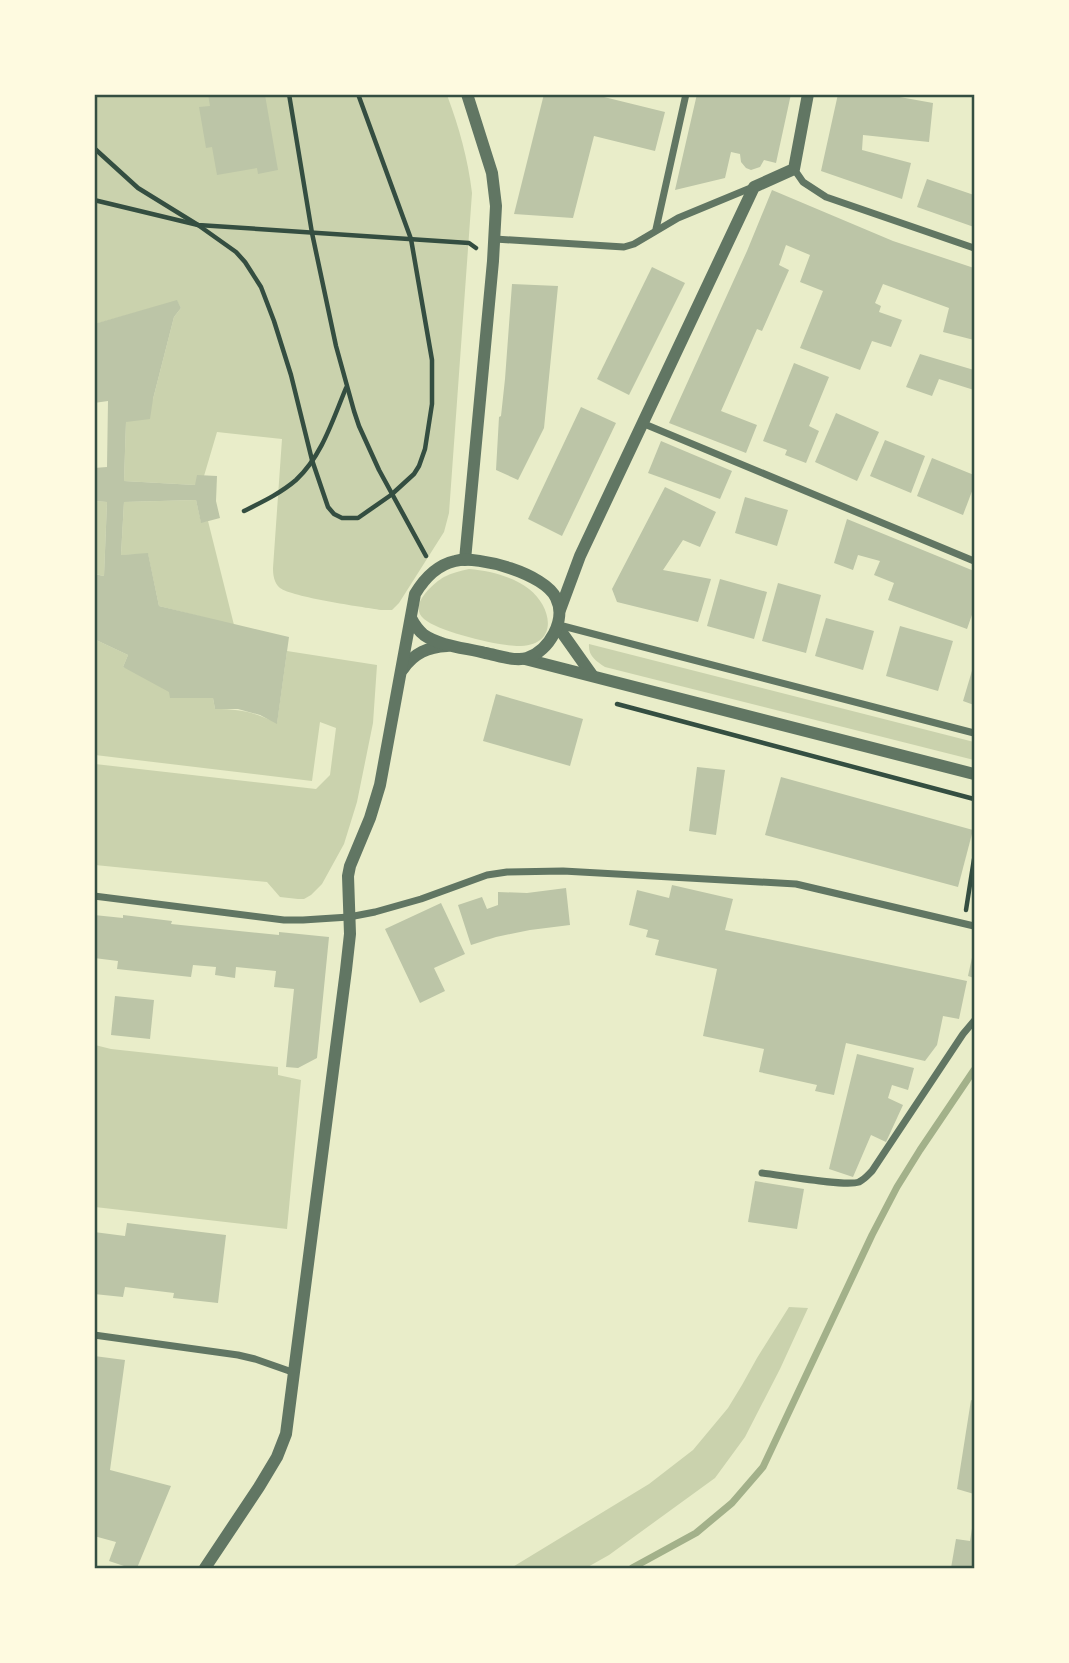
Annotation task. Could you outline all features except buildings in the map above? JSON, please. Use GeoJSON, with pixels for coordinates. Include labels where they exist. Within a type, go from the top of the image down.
{"type":"FeatureCollection","features":[{"type":"Feature","properties":{"kind":"street"},"geometry":{"type":"LineString","coordinates":[[465,560],[496,206],[492,173],[467,94]]}},
{"type":"Feature","properties":{"kind":"street"},"geometry":{"type":"LineString","coordinates":[[656,229],[686,94]]}},
{"type":"Feature","properties":{"kind":"street"},"geometry":{"type":"LineString","coordinates":[[808,94],[793,169],[803,182],[826,197],[975,248]]}},
{"type":"Feature","properties":{"kind":"street"},"geometry":{"type":"LineString","coordinates":[[495,239],[624,247],[678,218],[793,169]]}},
{"type":"Feature","properties":{"kind":"street"},"geometry":{"type":"LineString","coordinates":[[559,611],[580,556],[754,187]]}},
{"type":"Feature","properties":{"kind":"street"},"geometry":{"type":"LineString","coordinates":[[642,423],[975,561]]}},
{"type":"Feature","properties":{"kind":"street"},"geometry":{"type":"LineString","coordinates":[[205,1569],[259,1488],[277,1457],[286,1434],[350,934],[348,876],[380,785],[415,594],[421,583],[435,570],[455,560],[508,567],[541,581],[556,598],[558,626],[540,651],[525,659]]}},
{"type":"Feature","properties":{"kind":"street"},"geometry":{"type":"LineString","coordinates":[[411,618],[426,637],[454,646],[592,675],[975,774]]}},
{"type":"Feature","properties":{"kind":"street"},"geometry":{"type":"LineString","coordinates":[[558,626],[592,675]]}},
{"type":"Feature","properties":{"kind":"street"},"geometry":{"type":"LineString","coordinates":[[558,626],[975,733]]}},
{"type":"Feature","properties":{"kind":"street"},"geometry":{"type":"LineString","coordinates":[[401,671],[414,655],[427,649],[454,646]]}},
{"type":"Feature","properties":{"kind":"street"},"geometry":{"type":"LineString","coordinates":[[94,896],[284,920],[303,920],[349,917],[391,908],[487,875],[563,871],[796,884],[975,926]]}},
{"type":"Feature","properties":{"kind":"street"},"geometry":{"type":"LineString","coordinates":[[762,1173],[842,1183],[862,1180],[872,1171],[963,1034],[975,1021]]}},
{"type":"Feature","properties":{"kind":"street"},"geometry":{"type":"LineString","coordinates":[[94,1335],[238,1355],[295,1373]]}},
{"type":"Feature","properties":{"kind":"path"},"geometry":{"type":"LineString","coordinates":[[289,94],[312,233],[336,346],[359,426],[391,495],[435,570]]}},
{"type":"Feature","properties":{"kind":"path"},"geometry":{"type":"LineString","coordinates":[[94,148],[138,188],[236,252],[253,272],[274,321],[291,375],[312,460],[328,507],[342,518],[358,519],[391,495],[419,466],[425,449],[432,404],[432,360],[411,239],[358,94]]}},
{"type":"Feature","properties":{"kind":"path"},"geometry":{"type":"LineString","coordinates":[[94,200],[198,225],[469,243]]}},
{"type":"Feature","properties":{"kind":"path"},"geometry":{"type":"LineString","coordinates":[[244,511],[289,486],[305,471],[326,437],[347,386]]}},
{"type":"Feature","properties":{"kind":"path"},"geometry":{"type":"LineString","coordinates":[[964,923],[975,859]]}},
{"type":"Feature","properties":{"kind":"green space"},"geometry":{"type":"Polygon","coordinates":[[[95,95],[447,95],[462,143],[472,193],[449,513],[444,532],[392,610],[312,598],[287,591],[276,584],[273,568],[282,439],[217,432],[204,476],[195,485],[124,481],[126,422],[153,399],[174,317],[181,308],[177,301],[95,324],[95,95]]]}},
{"type":"Feature","properties":{"kind":"green space"},"geometry":{"type":"Polygon","coordinates":[[[196,500],[201,522],[208,521],[234,625],[159,606],[148,554],[121,555],[124,502],[196,500]]]}},
{"type":"Feature","properties":{"kind":"green space"},"geometry":{"type":"Polygon","coordinates":[[[95,501],[107,502],[104,576],[95,574],[95,501]]]}},
{"type":"Feature","properties":{"kind":"green space"},"geometry":{"type":"Polygon","coordinates":[[[469,569],[500,575],[529,589],[547,614],[548,624],[542,639],[521,646],[500,644],[456,634],[424,619],[419,608],[428,590],[444,577],[469,569]]]}},
{"type":"Feature","properties":{"kind":"green space"},"geometry":{"type":"Polygon","coordinates":[[[94,639],[128,655],[123,667],[213,698],[215,709],[247,712],[277,723],[287,651],[377,665],[373,723],[357,802],[344,844],[322,884],[311,895],[304,899],[280,897],[267,882],[95,865],[95,764],[316,789],[330,775],[336,728],[320,722],[312,781],[95,755],[94,639]]]}},
{"type":"Feature","properties":{"kind":"green space"},"geometry":{"type":"Polygon","coordinates":[[[589,644],[974,742],[974,760],[605,667],[591,655],[589,644]]]}},
{"type":"Feature","properties":{"kind":"green space"},"geometry":{"type":"Polygon","coordinates":[[[95,1045],[278,1067],[278,1075],[301,1080],[287,1229],[95,1207],[95,1045]]]}},
{"type":"Feature","properties":{"kind":"green space"},"geometry":{"type":"Polygon","coordinates":[[[789,1307],[808,1308],[745,1437],[715,1478],[609,1555],[586,1568],[511,1568],[649,1484],[693,1450],[728,1408],[789,1307]]]}},
{"type":"Feature","properties":{"kind":"waterway"},"geometry":{"type":"LineString","coordinates":[[632,1568],[696,1533],[732,1503],[763,1467],[897,1187],[974,1070]]}}]}
